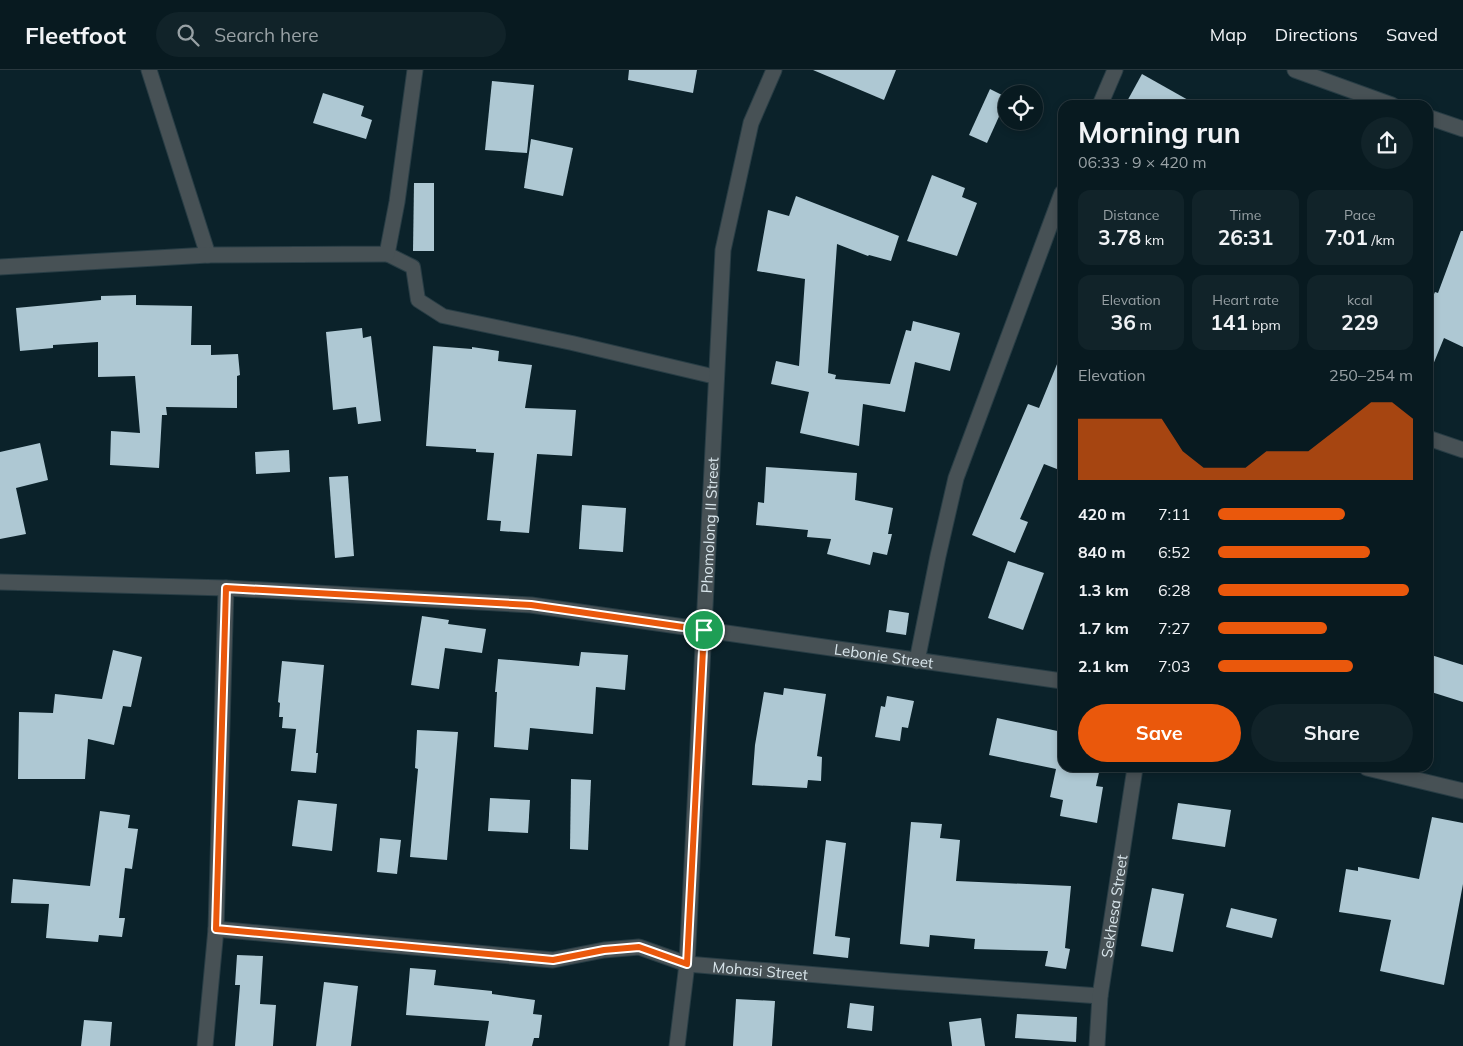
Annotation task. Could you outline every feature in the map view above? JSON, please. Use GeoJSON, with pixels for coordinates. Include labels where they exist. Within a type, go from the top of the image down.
{"type":"FeatureCollection","features":[{"type":"Feature","properties":{"kind":"street"},"geometry":{"type":"LineString","coordinates":[[149,70],[208,254]]}},
{"type":"Feature","properties":{"kind":"street"},"geometry":{"type":"LineString","coordinates":[[0,267],[208,254],[387,254],[415,70]]}},
{"type":"Feature","properties":{"kind":"street","name":"Phomolong II Street"},"geometry":{"type":"LineString","coordinates":[[677,1046],[687,964],[723,250],[751,123],[774,70]]}},
{"type":"Feature","properties":{"kind":"street"},"geometry":{"type":"LineString","coordinates":[[1102,100],[1115,70]]}},
{"type":"Feature","properties":{"kind":"street"},"geometry":{"type":"LineString","coordinates":[[1295,70],[1326,76],[1377,100]]}},
{"type":"Feature","properties":{"kind":"street"},"geometry":{"type":"LineString","coordinates":[[1433,119],[1463,129]]}},
{"type":"Feature","properties":{"kind":"street"},"geometry":{"type":"LineString","coordinates":[[917,661],[956,478],[1058,204]]}},
{"type":"Feature","properties":{"kind":"street"},"geometry":{"type":"LineString","coordinates":[[1433,440],[1463,450]]}},
{"type":"Feature","properties":{"kind":"street","name":"Lebonie Street"},"geometry":{"type":"LineString","coordinates":[[0,582],[226,588],[531,605],[1058,680]]}},
{"type":"Feature","properties":{"kind":"street"},"geometry":{"type":"LineString","coordinates":[[205,1046],[216,929],[226,588]]}},
{"type":"Feature","properties":{"kind":"street","name":"Sekhesa Street"},"geometry":{"type":"LineString","coordinates":[[1099,1046],[1100,996],[1135,772]]}},
{"type":"Feature","properties":{"kind":"street"},"geometry":{"type":"LineString","coordinates":[[1384,772],[1463,791]]}},
{"type":"Feature","properties":{"kind":"street","name":"Mohasi Street"},"geometry":{"type":"LineString","coordinates":[[216,929],[553,960],[604,950],[639,947],[687,964],[1100,996]]}},
{"type":"Feature","properties":{"kind":"lane"},"geometry":{"type":"LineString","coordinates":[[387,254],[413,267],[418,300],[443,316],[716,376]]}},
{"type":"Feature","properties":{"kind":"building"},"geometry":{"type":"Polygon","coordinates":[[[629,70],[697,70],[693,93],[628,80],[629,70]]]}},
{"type":"Feature","properties":{"kind":"building"},"geometry":{"type":"Polygon","coordinates":[[[813,70],[896,70],[884,100],[813,70]]]}},
{"type":"Feature","properties":{"kind":"building"},"geometry":{"type":"Polygon","coordinates":[[[1142,74],[1188,100],[1128,100],[1142,74]]]}},
{"type":"Feature","properties":{"kind":"building"},"geometry":{"type":"Polygon","coordinates":[[[492,81],[534,85],[527,153],[485,150],[492,81]]]}},
{"type":"Feature","properties":{"kind":"building"},"geometry":{"type":"Polygon","coordinates":[[[990,89],[998,93],[998,119],[987,143],[969,135],[990,89]]]}},
{"type":"Feature","properties":{"kind":"building"},"geometry":{"type":"Polygon","coordinates":[[[323,93],[364,106],[361,116],[372,120],[366,139],[313,123],[323,93]]]}},
{"type":"Feature","properties":{"kind":"building"},"geometry":{"type":"Polygon","coordinates":[[[531,139],[573,148],[563,196],[524,188],[531,139]]]}},
{"type":"Feature","properties":{"kind":"building"},"geometry":{"type":"Polygon","coordinates":[[[932,175],[965,188],[962,197],[977,203],[957,256],[907,241],[932,175]]]}},
{"type":"Feature","properties":{"kind":"building"},"geometry":{"type":"Polygon","coordinates":[[[414,183],[434,183],[434,251],[413,251],[414,183]]]}},
{"type":"Feature","properties":{"kind":"building"},"geometry":{"type":"Polygon","coordinates":[[[796,196],[899,236],[891,261],[868,256],[837,244],[828,373],[836,375],[835,379],[890,384],[906,330],[911,331],[913,321],[960,333],[950,371],[915,362],[905,412],[863,404],[859,446],[800,433],[809,392],[771,384],[776,361],[799,366],[805,279],[757,271],[768,210],[789,216],[796,196]]]}},
{"type":"Feature","properties":{"kind":"building"},"geometry":{"type":"Polygon","coordinates":[[[1461,231],[1463,231],[1463,347],[1444,338],[1433,365],[1433,296],[1435,292],[1438,293],[1461,231]]]}},
{"type":"Feature","properties":{"kind":"building"},"geometry":{"type":"Polygon","coordinates":[[[136,295],[136,305],[192,306],[191,345],[211,345],[211,355],[238,354],[240,375],[237,376],[237,408],[166,407],[167,415],[162,415],[159,468],[110,465],[111,431],[140,433],[135,376],[98,377],[98,342],[53,345],[53,348],[20,351],[16,308],[101,300],[101,296],[136,295]]]}},
{"type":"Feature","properties":{"kind":"building"},"geometry":{"type":"Polygon","coordinates":[[[362,328],[363,338],[371,336],[381,421],[358,424],[356,407],[333,410],[326,332],[362,328]]]}},
{"type":"Feature","properties":{"kind":"building"},"geometry":{"type":"Polygon","coordinates":[[[433,346],[472,349],[472,347],[499,351],[498,361],[532,365],[525,408],[576,410],[572,456],[537,454],[529,533],[500,531],[501,521],[487,520],[494,453],[476,452],[476,449],[426,446],[433,346]]]}},
{"type":"Feature","properties":{"kind":"building"},"geometry":{"type":"Polygon","coordinates":[[[1058,362],[1058,469],[1044,464],[1020,519],[1028,522],[1015,553],[972,535],[1028,404],[1039,408],[1058,362]]]}},
{"type":"Feature","properties":{"kind":"building"},"geometry":{"type":"Polygon","coordinates":[[[40,443],[48,480],[16,488],[26,534],[0,539],[0,452],[40,443]]]}},
{"type":"Feature","properties":{"kind":"building"},"geometry":{"type":"Polygon","coordinates":[[[289,450],[290,472],[256,474],[255,452],[289,450]]]}},
{"type":"Feature","properties":{"kind":"building"},"geometry":{"type":"Polygon","coordinates":[[[766,467],[857,473],[855,500],[893,508],[888,534],[892,534],[887,555],[873,552],[870,565],[827,554],[831,539],[807,537],[808,530],[756,525],[758,502],[764,503],[766,467]]]}},
{"type":"Feature","properties":{"kind":"building"},"geometry":{"type":"Polygon","coordinates":[[[348,476],[354,556],[335,558],[329,477],[348,476]]]}},
{"type":"Feature","properties":{"kind":"building"},"geometry":{"type":"Polygon","coordinates":[[[582,505],[626,508],[623,552],[579,549],[582,505]]]}},
{"type":"Feature","properties":{"kind":"building"},"geometry":{"type":"Polygon","coordinates":[[[1008,561],[1044,573],[1023,630],[988,618],[1008,561]]]}},
{"type":"Feature","properties":{"kind":"building"},"geometry":{"type":"Polygon","coordinates":[[[889,610],[909,613],[906,635],[886,632],[889,610]]]}},
{"type":"Feature","properties":{"kind":"building"},"geometry":{"type":"Polygon","coordinates":[[[422,616],[449,620],[448,624],[486,629],[482,653],[445,648],[439,689],[411,685],[422,616]]]}},
{"type":"Feature","properties":{"kind":"building"},"geometry":{"type":"Polygon","coordinates":[[[113,650],[142,657],[131,707],[123,706],[114,745],[88,739],[85,779],[18,779],[19,712],[53,713],[55,694],[102,699],[113,650]]]}},
{"type":"Feature","properties":{"kind":"building"},"geometry":{"type":"Polygon","coordinates":[[[581,652],[628,655],[625,690],[596,687],[593,734],[530,728],[528,750],[494,747],[498,659],[579,666],[581,652]]]}},
{"type":"Feature","properties":{"kind":"building"},"geometry":{"type":"Polygon","coordinates":[[[1433,656],[1463,665],[1463,702],[1433,693],[1433,656]]]}},
{"type":"Feature","properties":{"kind":"building"},"geometry":{"type":"Polygon","coordinates":[[[282,661],[324,665],[316,773],[291,771],[296,729],[282,728],[283,717],[279,717],[280,703],[278,702],[282,661]]]}},
{"type":"Feature","properties":{"kind":"building"},"geometry":{"type":"Polygon","coordinates":[[[784,688],[826,694],[817,756],[822,757],[821,781],[808,780],[807,788],[752,785],[755,745],[764,692],[783,695],[784,688]]]}},
{"type":"Feature","properties":{"kind":"building"},"geometry":{"type":"Polygon","coordinates":[[[887,696],[914,701],[908,728],[902,727],[900,741],[875,737],[881,706],[885,707],[887,696]]]}},
{"type":"Feature","properties":{"kind":"building"},"geometry":{"type":"Polygon","coordinates":[[[997,718],[1058,731],[1058,772],[1099,772],[1096,786],[1103,787],[1097,823],[1060,816],[1063,800],[1050,797],[1056,769],[989,755],[997,718]]]}},
{"type":"Feature","properties":{"kind":"building"},"geometry":{"type":"Polygon","coordinates":[[[417,730],[458,732],[447,860],[410,857],[418,769],[415,768],[417,730]]]}},
{"type":"Feature","properties":{"kind":"building"},"geometry":{"type":"Polygon","coordinates":[[[571,779],[591,780],[588,850],[570,849],[571,779]]]}},
{"type":"Feature","properties":{"kind":"building"},"geometry":{"type":"Polygon","coordinates":[[[490,798],[530,800],[528,833],[488,831],[490,798]]]}},
{"type":"Feature","properties":{"kind":"building"},"geometry":{"type":"Polygon","coordinates":[[[298,800],[337,804],[332,851],[292,846],[298,800]]]}},
{"type":"Feature","properties":{"kind":"building"},"geometry":{"type":"Polygon","coordinates":[[[1178,803],[1231,810],[1225,847],[1172,839],[1178,803]]]}},
{"type":"Feature","properties":{"kind":"building"},"geometry":{"type":"Polygon","coordinates":[[[100,811],[130,815],[128,828],[138,829],[132,869],[125,868],[119,918],[125,918],[122,937],[99,935],[98,942],[46,938],[49,904],[11,903],[13,879],[90,886],[100,811]]]}},
{"type":"Feature","properties":{"kind":"building"},"geometry":{"type":"Polygon","coordinates":[[[1432,817],[1463,823],[1463,884],[1444,985],[1380,971],[1391,920],[1339,912],[1346,869],[1358,871],[1358,867],[1419,879],[1432,817]]]}},
{"type":"Feature","properties":{"kind":"building"},"geometry":{"type":"Polygon","coordinates":[[[911,822],[942,824],[940,838],[960,840],[956,881],[1071,886],[1065,948],[1070,949],[1066,969],[1045,966],[1048,951],[974,949],[975,939],[930,935],[929,947],[900,944],[911,822]]]}},
{"type":"Feature","properties":{"kind":"building"},"geometry":{"type":"Polygon","coordinates":[[[380,838],[401,840],[397,874],[377,872],[380,838]]]}},
{"type":"Feature","properties":{"kind":"building"},"geometry":{"type":"Polygon","coordinates":[[[826,840],[846,843],[835,936],[850,938],[848,958],[813,954],[826,840]]]}},
{"type":"Feature","properties":{"kind":"building"},"geometry":{"type":"Polygon","coordinates":[[[1152,888],[1184,894],[1173,952],[1141,946],[1152,888]]]}},
{"type":"Feature","properties":{"kind":"building"},"geometry":{"type":"Polygon","coordinates":[[[1231,908],[1277,919],[1272,938],[1226,927],[1231,908]]]}},
{"type":"Feature","properties":{"kind":"building"},"geometry":{"type":"Polygon","coordinates":[[[237,955],[263,956],[260,1004],[276,1005],[273,1046],[235,1046],[240,985],[235,985],[237,955]]]}},
{"type":"Feature","properties":{"kind":"building"},"geometry":{"type":"Polygon","coordinates":[[[410,968],[436,970],[434,985],[492,991],[492,994],[535,1000],[533,1014],[542,1015],[539,1038],[534,1038],[532,1046],[485,1046],[489,1021],[406,1015],[410,968]]]}},
{"type":"Feature","properties":{"kind":"building"},"geometry":{"type":"Polygon","coordinates":[[[324,982],[358,986],[351,1046],[316,1046],[324,982]]]}},
{"type":"Feature","properties":{"kind":"building"},"geometry":{"type":"Polygon","coordinates":[[[736,999],[775,1001],[772,1046],[733,1046],[736,999]]]}},
{"type":"Feature","properties":{"kind":"building"},"geometry":{"type":"Polygon","coordinates":[[[850,1003],[874,1006],[872,1031],[847,1028],[850,1003]]]}},
{"type":"Feature","properties":{"kind":"building"},"geometry":{"type":"Polygon","coordinates":[[[1017,1014],[1077,1017],[1076,1042],[1015,1038],[1017,1014]]]}},
{"type":"Feature","properties":{"kind":"building"},"geometry":{"type":"Polygon","coordinates":[[[981,1018],[985,1046],[952,1046],[949,1022],[981,1018]]]}},
{"type":"Feature","properties":{"kind":"building"},"geometry":{"type":"Polygon","coordinates":[[[84,1020],[112,1022],[110,1046],[81,1046],[84,1020]]]}},
{"type":"Feature","properties":{"kind":"route"},"geometry":{"type":"LineString","coordinates":[[226,588],[531,605],[704,630],[687,964],[639,947],[604,950],[553,960],[216,929],[226,588]]}}]}
